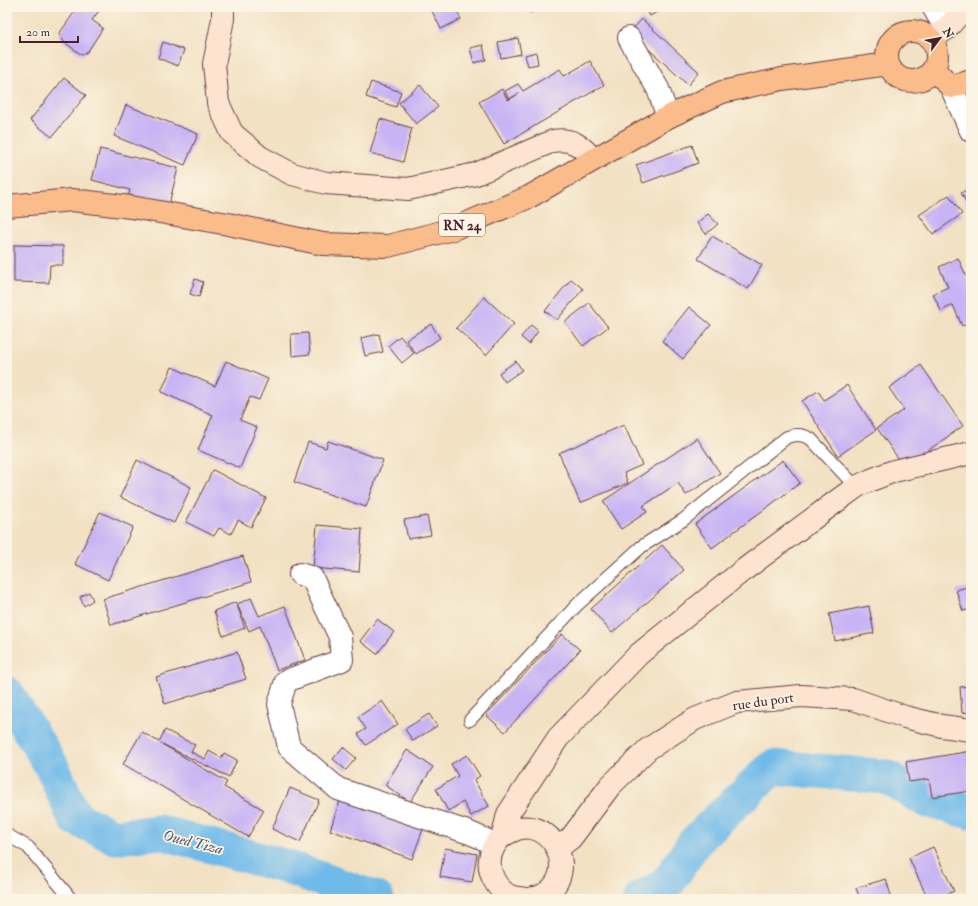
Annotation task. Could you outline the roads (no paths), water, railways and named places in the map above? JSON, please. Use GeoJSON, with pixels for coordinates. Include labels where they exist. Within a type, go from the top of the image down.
{"type":"FeatureCollection","features":[{"type":"Feature","properties":{"kind":"main road"},"geometry":{"type":"LineString","coordinates":[[913,31],[938,34],[935,46],[937,62],[934,70],[929,75],[916,81],[902,80],[896,76],[888,64],[887,55],[889,45],[895,37],[904,32],[913,31]]}},
{"type":"Feature","properties":{"kind":"main road","name":"RN 24"},"geometry":{"type":"LineString","coordinates":[[7,206],[72,200],[131,207],[228,224],[323,244],[388,246],[453,229],[529,197],[668,117],[722,92],[782,79],[888,64]]}},
{"type":"Feature","properties":{"kind":"main road"},"geometry":{"type":"LineString","coordinates":[[934,70],[961,84]]}},
{"type":"Feature","properties":{"kind":"street"},"geometry":{"type":"LineString","coordinates":[[223,7],[223,19],[214,64],[218,102],[232,133],[260,157],[292,174],[326,183],[408,189],[476,174],[552,141],[561,140],[576,143],[583,148],[593,160]]}},
{"type":"Feature","properties":{"kind":"street"},"geometry":{"type":"LineString","coordinates":[[933,7],[938,34]]}},
{"type":"Feature","properties":{"kind":"street"},"geometry":{"type":"LineString","coordinates":[[938,34],[966,7]]}},
{"type":"Feature","properties":{"kind":"street"},"geometry":{"type":"LineString","coordinates":[[630,38],[658,89],[668,117]]}},
{"type":"Feature","properties":{"kind":"street"},"geometry":{"type":"LineString","coordinates":[[961,84],[971,131]]}},
{"type":"Feature","properties":{"kind":"street"},"geometry":{"type":"LineString","coordinates":[[493,899],[492,877],[489,866],[490,855],[499,840],[508,814],[558,738],[639,654],[741,572],[856,487],[894,471],[971,453]]}},
{"type":"Feature","properties":{"kind":"street"},"geometry":{"type":"LineString","coordinates":[[300,574],[312,578],[340,637],[342,660],[286,681],[279,704],[289,747],[338,789],[470,833],[499,840],[516,829],[529,827],[543,832]]}},
{"type":"Feature","properties":{"kind":"street","name":"rue du port"},"geometry":{"type":"LineString","coordinates":[[558,848],[571,838],[610,786],[648,749],[695,719],[737,702],[801,696],[853,698],[905,717],[942,726],[971,730]]}},
{"type":"Feature","properties":{"kind":"street"},"geometry":{"type":"LineString","coordinates":[[527,786],[527,798],[530,811],[535,822],[543,832],[552,839],[558,848],[561,858],[561,869],[551,893],[529,899]]}},
{"type":"Feature","properties":{"kind":"street"},"geometry":{"type":"LineString","coordinates":[[492,877],[500,889],[512,897],[524,899]]}},
{"type":"Feature","properties":{"kind":"lane"},"geometry":{"type":"LineString","coordinates":[[470,720],[577,605],[641,547],[683,520],[787,438],[797,435],[807,436],[856,487]]}},
{"type":"Feature","properties":{"kind":"lane"},"geometry":{"type":"LineString","coordinates":[[7,836],[28,847],[71,899]]}},
{"type":"Feature","properties":{"kind":"waterway","name":"Oued Tiza"},"geometry":{"type":"LineString","coordinates":[[7,694],[51,765],[75,818],[115,837],[160,832],[287,867],[377,899]]}},
{"type":"Feature","properties":{"kind":"waterway"},"geometry":{"type":"LineString","coordinates":[[641,899],[667,884],[694,843],[773,767],[887,777],[926,800],[971,812]]}}]}
